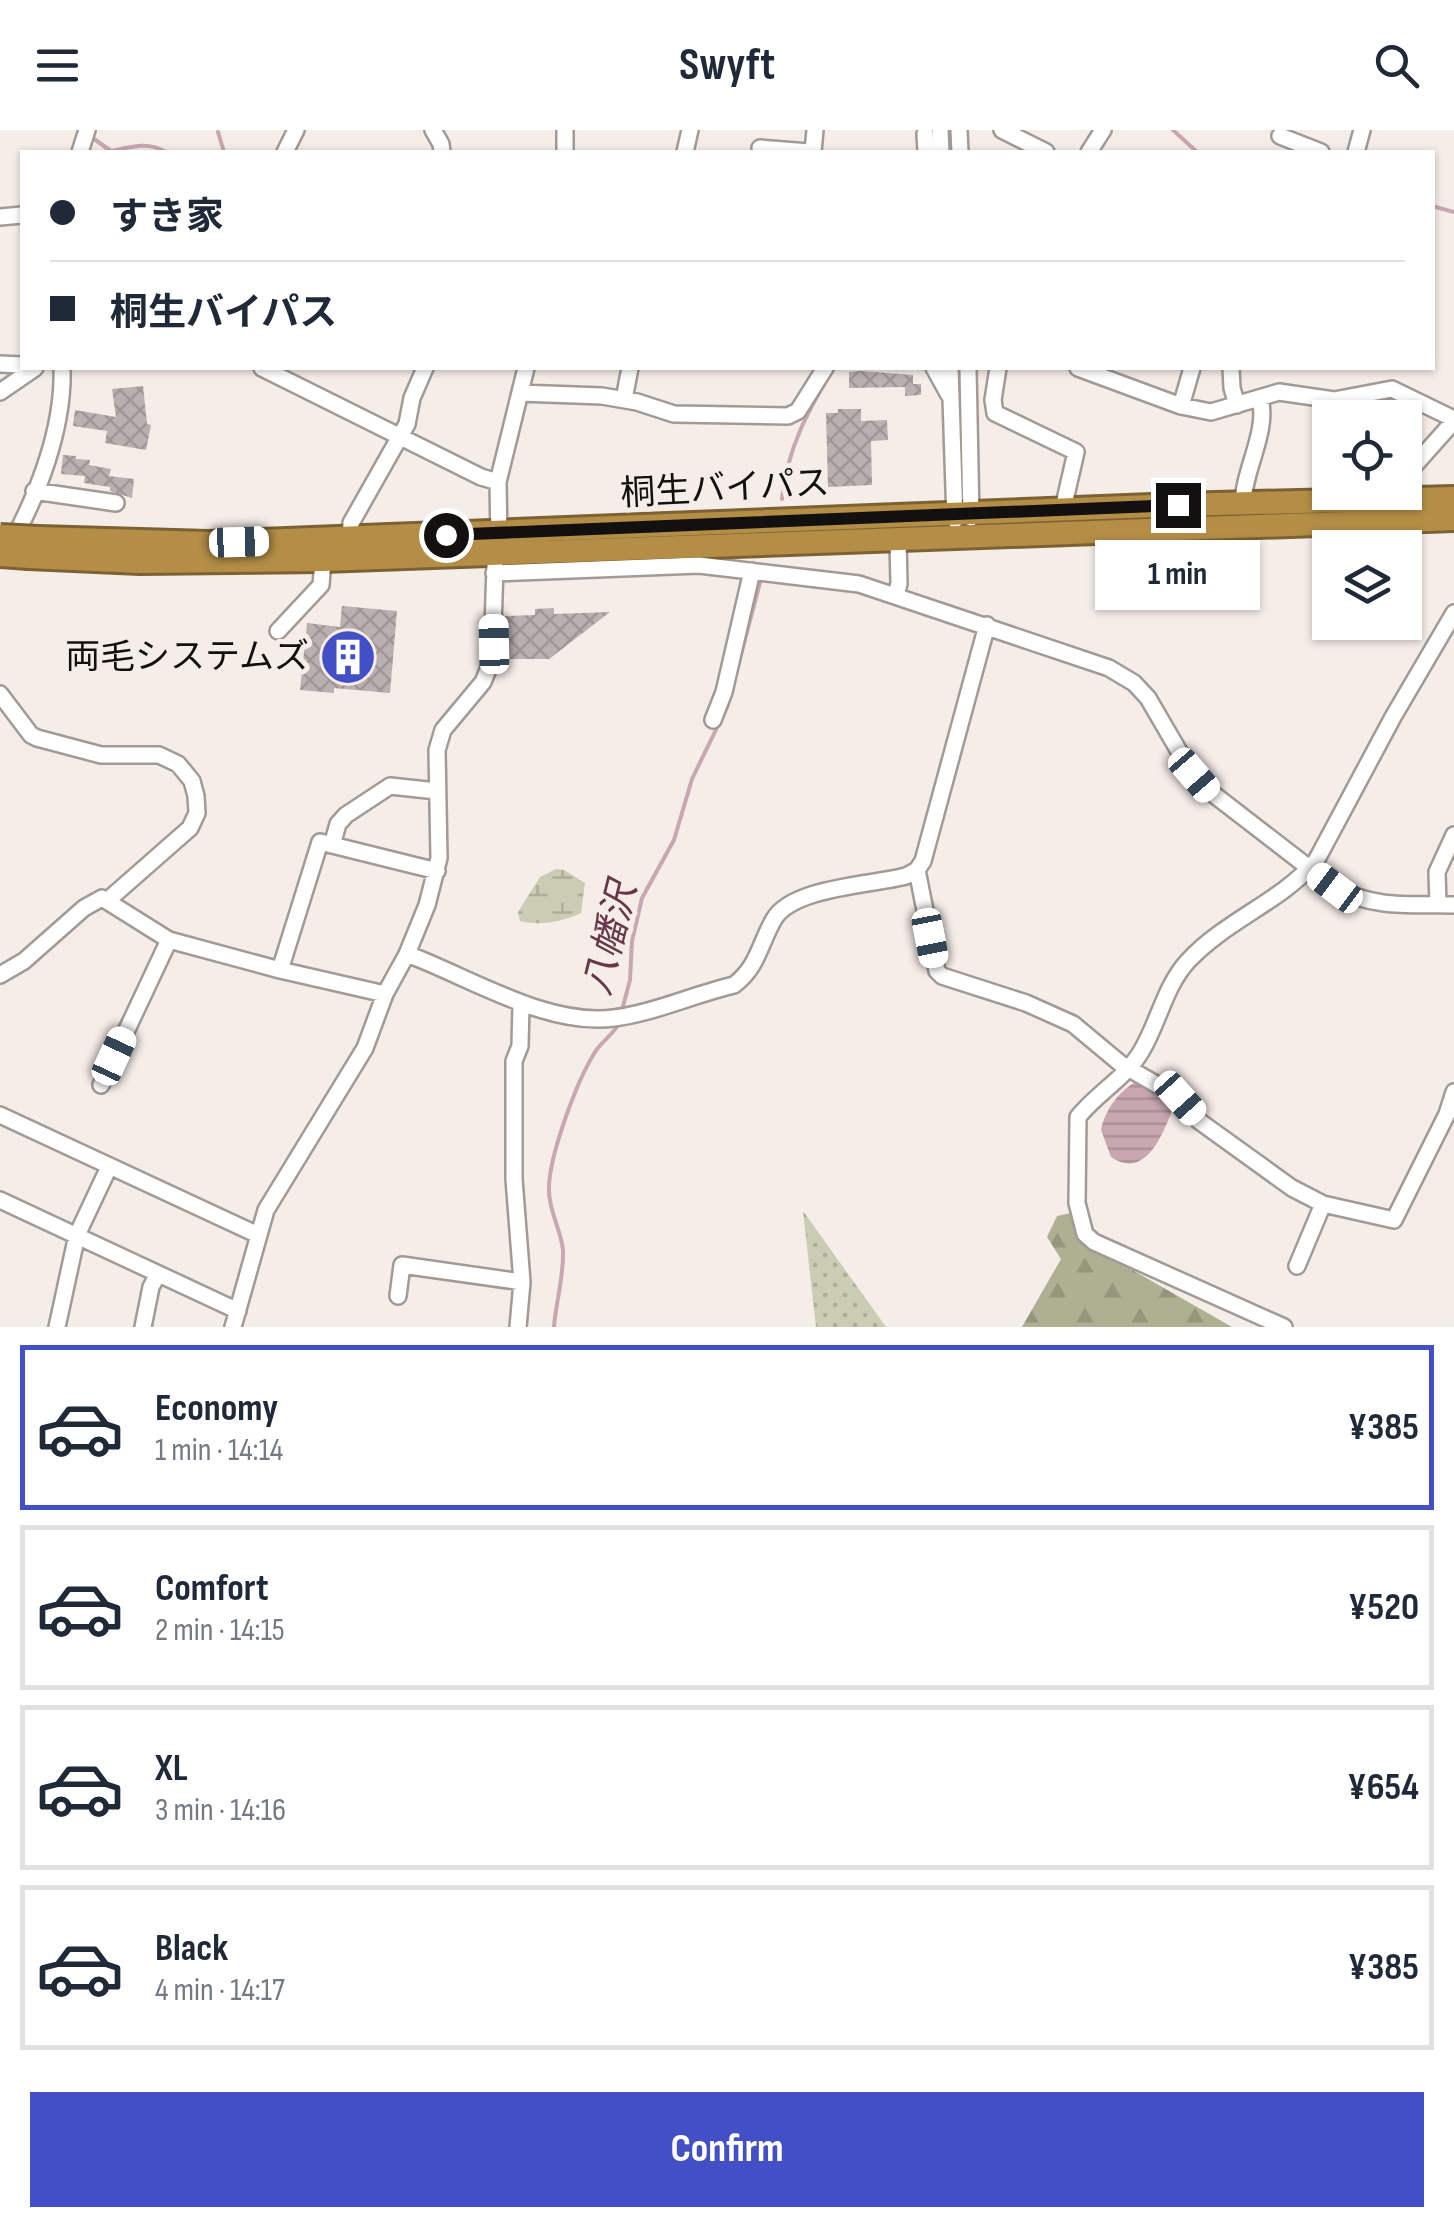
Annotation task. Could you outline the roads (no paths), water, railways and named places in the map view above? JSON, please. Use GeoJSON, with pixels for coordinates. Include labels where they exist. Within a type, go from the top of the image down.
{"type":"FeatureCollection","features":[{"type":"Feature","properties":{"kind":"highway","name":"桐生バイパス"},"geometry":{"type":"LineString","coordinates":[[1422,497],[1454,498]]}},
{"type":"Feature","properties":{"kind":"highway","name":"桐生バイパス"},"geometry":{"type":"LineString","coordinates":[[0,555],[34,548],[350,538],[497,554],[963,522],[1066,511],[1312,501]]}},
{"type":"Feature","properties":{"kind":"highway","name":"桐生バイパス"},"geometry":{"type":"LineString","coordinates":[[0,536],[34,548],[140,562],[323,560],[898,538],[963,522],[1154,528],[1454,519]]}},
{"type":"Feature","properties":{"kind":"street"},"geometry":{"type":"LineString","coordinates":[[1002,130],[1042,150]]}},
{"type":"Feature","properties":{"kind":"street"},"geometry":{"type":"LineString","coordinates":[[1280,136],[1316,150]]}},
{"type":"Feature","properties":{"kind":"street"},"geometry":{"type":"LineString","coordinates":[[760,148],[786,150]]}},
{"type":"Feature","properties":{"kind":"street"},"geometry":{"type":"LineString","coordinates":[[0,392],[32,370]]}},
{"type":"Feature","properties":{"kind":"street"},"geometry":{"type":"LineString","coordinates":[[0,563],[24,519],[58,417],[62,370]]}},
{"type":"Feature","properties":{"kind":"street"},"geometry":{"type":"LineString","coordinates":[[266,370],[481,478],[498,482]]}},
{"type":"Feature","properties":{"kind":"street"},"geometry":{"type":"LineString","coordinates":[[350,538],[351,522],[407,424],[423,370]]}},
{"type":"Feature","properties":{"kind":"street"},"geometry":{"type":"LineString","coordinates":[[1,1202],[158,1274],[236,1319],[272,1197],[364,1048],[384,994],[408,954],[437,872],[439,739],[483,682],[492,660],[498,482],[526,370]]}},
{"type":"Feature","properties":{"kind":"street"},"geometry":{"type":"LineString","coordinates":[[624,399],[630,370]]}},
{"type":"Feature","properties":{"kind":"street"},"geometry":{"type":"LineString","coordinates":[[520,393],[624,399],[674,414],[788,416],[798,411],[824,370]]}},
{"type":"Feature","properties":{"kind":"street"},"geometry":{"type":"LineString","coordinates":[[935,370],[951,399]]}},
{"type":"Feature","properties":{"kind":"street"},"geometry":{"type":"LineString","coordinates":[[950,370],[963,522]]}},
{"type":"Feature","properties":{"kind":"street"},"geometry":{"type":"LineString","coordinates":[[963,522],[968,370]]}},
{"type":"Feature","properties":{"kind":"street"},"geometry":{"type":"LineString","coordinates":[[998,370],[992,400],[996,413],[1076,452],[1066,511]]}},
{"type":"Feature","properties":{"kind":"street"},"geometry":{"type":"LineString","coordinates":[[1096,370],[1181,406],[1211,412],[1279,392],[1334,400],[1392,390],[1454,420],[1422,457]]}},
{"type":"Feature","properties":{"kind":"street"},"geometry":{"type":"LineString","coordinates":[[1181,406],[1191,370]]}},
{"type":"Feature","properties":{"kind":"street"},"geometry":{"type":"LineString","coordinates":[[1231,370],[1237,405]]}},
{"type":"Feature","properties":{"kind":"street"},"geometry":{"type":"LineString","coordinates":[[1243,505],[1263,416],[1260,398]]}},
{"type":"Feature","properties":{"kind":"street"},"geometry":{"type":"LineString","coordinates":[[34,491],[116,503]]}},
{"type":"Feature","properties":{"kind":"street"},"geometry":{"type":"LineString","coordinates":[[896,594],[898,538]]}},
{"type":"Feature","properties":{"kind":"street"},"geometry":{"type":"LineString","coordinates":[[497,554],[676,564],[859,584],[1110,668],[1134,683],[1148,698],[1180,753],[1208,790],[1335,888],[1368,902],[1446,905],[1437,872],[1454,835]]}},
{"type":"Feature","properties":{"kind":"street"},"geometry":{"type":"LineString","coordinates":[[278,631],[321,585],[323,560]]}},
{"type":"Feature","properties":{"kind":"street"},"geometry":{"type":"LineString","coordinates":[[713,720],[758,572]]}},
{"type":"Feature","properties":{"kind":"street"},"geometry":{"type":"LineString","coordinates":[[1284,1327],[1094,1242],[1084,1234],[1077,1202],[1078,1117],[1129,1068],[1143,1048],[1172,983],[1188,961],[1309,868],[1454,613]]}},
{"type":"Feature","properties":{"kind":"street"},"geometry":{"type":"LineString","coordinates":[[987,625],[928,844],[917,870],[937,971],[949,980],[982,987],[1060,1017],[1129,1068],[1180,1098],[1200,1121],[1292,1188],[1323,1204],[1394,1220],[1454,1092]]}},
{"type":"Feature","properties":{"kind":"street"},"geometry":{"type":"LineString","coordinates":[[0,694],[37,738],[102,754],[158,755],[178,764],[192,781],[197,812],[190,828],[108,900]]}},
{"type":"Feature","properties":{"kind":"street"},"geometry":{"type":"LineString","coordinates":[[332,845],[338,824],[346,814],[390,786],[437,791]]}},
{"type":"Feature","properties":{"kind":"street"},"geometry":{"type":"LineString","coordinates":[[280,970],[320,842],[437,872]]}},
{"type":"Feature","properties":{"kind":"street"},"geometry":{"type":"LineString","coordinates":[[408,954],[521,1004],[566,1015],[622,1017],[734,985],[754,964],[776,916],[796,900],[898,878],[917,870]]}},
{"type":"Feature","properties":{"kind":"street"},"geometry":{"type":"LineString","coordinates":[[0,974],[24,961],[94,900],[108,900],[169,940],[384,994]]}},
{"type":"Feature","properties":{"kind":"street"},"geometry":{"type":"LineString","coordinates":[[101,1085],[169,940]]}},
{"type":"Feature","properties":{"kind":"street"},"geometry":{"type":"LineString","coordinates":[[518,1327],[522,1282],[513,1116],[521,1004]]}},
{"type":"Feature","properties":{"kind":"street"},"geometry":{"type":"LineString","coordinates":[[0,1114],[258,1236]]}},
{"type":"Feature","properties":{"kind":"street"},"geometry":{"type":"LineString","coordinates":[[57,1327],[78,1235],[109,1167]]}},
{"type":"Feature","properties":{"kind":"street"},"geometry":{"type":"LineString","coordinates":[[1297,1266],[1323,1204]]}},
{"type":"Feature","properties":{"kind":"street"},"geometry":{"type":"LineString","coordinates":[[398,1296],[402,1265],[522,1282]]}},
{"type":"Feature","properties":{"kind":"street"},"geometry":{"type":"LineString","coordinates":[[143,1327],[151,1287],[158,1274]]}},
{"type":"Feature","properties":{"kind":"waterway"},"geometry":{"type":"LineString","coordinates":[[1173,130],[1195,150]]}},
{"type":"Feature","properties":{"kind":"waterway"},"geometry":{"type":"LineString","coordinates":[[218,132],[223,150]]}},
{"type":"Feature","properties":{"kind":"waterway"},"geometry":{"type":"LineString","coordinates":[[94,139],[110,150]]}},
{"type":"Feature","properties":{"kind":"waterway"},"geometry":{"type":"LineString","coordinates":[[116,150],[146,146],[161,150]]}},
{"type":"Feature","properties":{"kind":"waterway"},"geometry":{"type":"LineString","coordinates":[[1435,207],[1454,212]]}},
{"type":"Feature","properties":{"kind":"waterway","name":"八幡沢"},"geometry":{"type":"LineString","coordinates":[[782,499],[800,430],[833,370]]}},
{"type":"Feature","properties":{"kind":"waterway","name":"八幡沢"},"geometry":{"type":"LineString","coordinates":[[621,1014],[642,898],[674,840],[692,779],[727,707],[761,579]]}},
{"type":"Feature","properties":{"kind":"waterway","name":"八幡沢"},"geometry":{"type":"LineString","coordinates":[[554,1327],[563,1250],[550,1198],[553,1159],[588,1065],[619,1023]]}},
{"type":"Feature","properties":{"kind":"place","name":"両毛システムズ"},"geometry":{"type":"Point","coordinates":[348,657]}}]}
